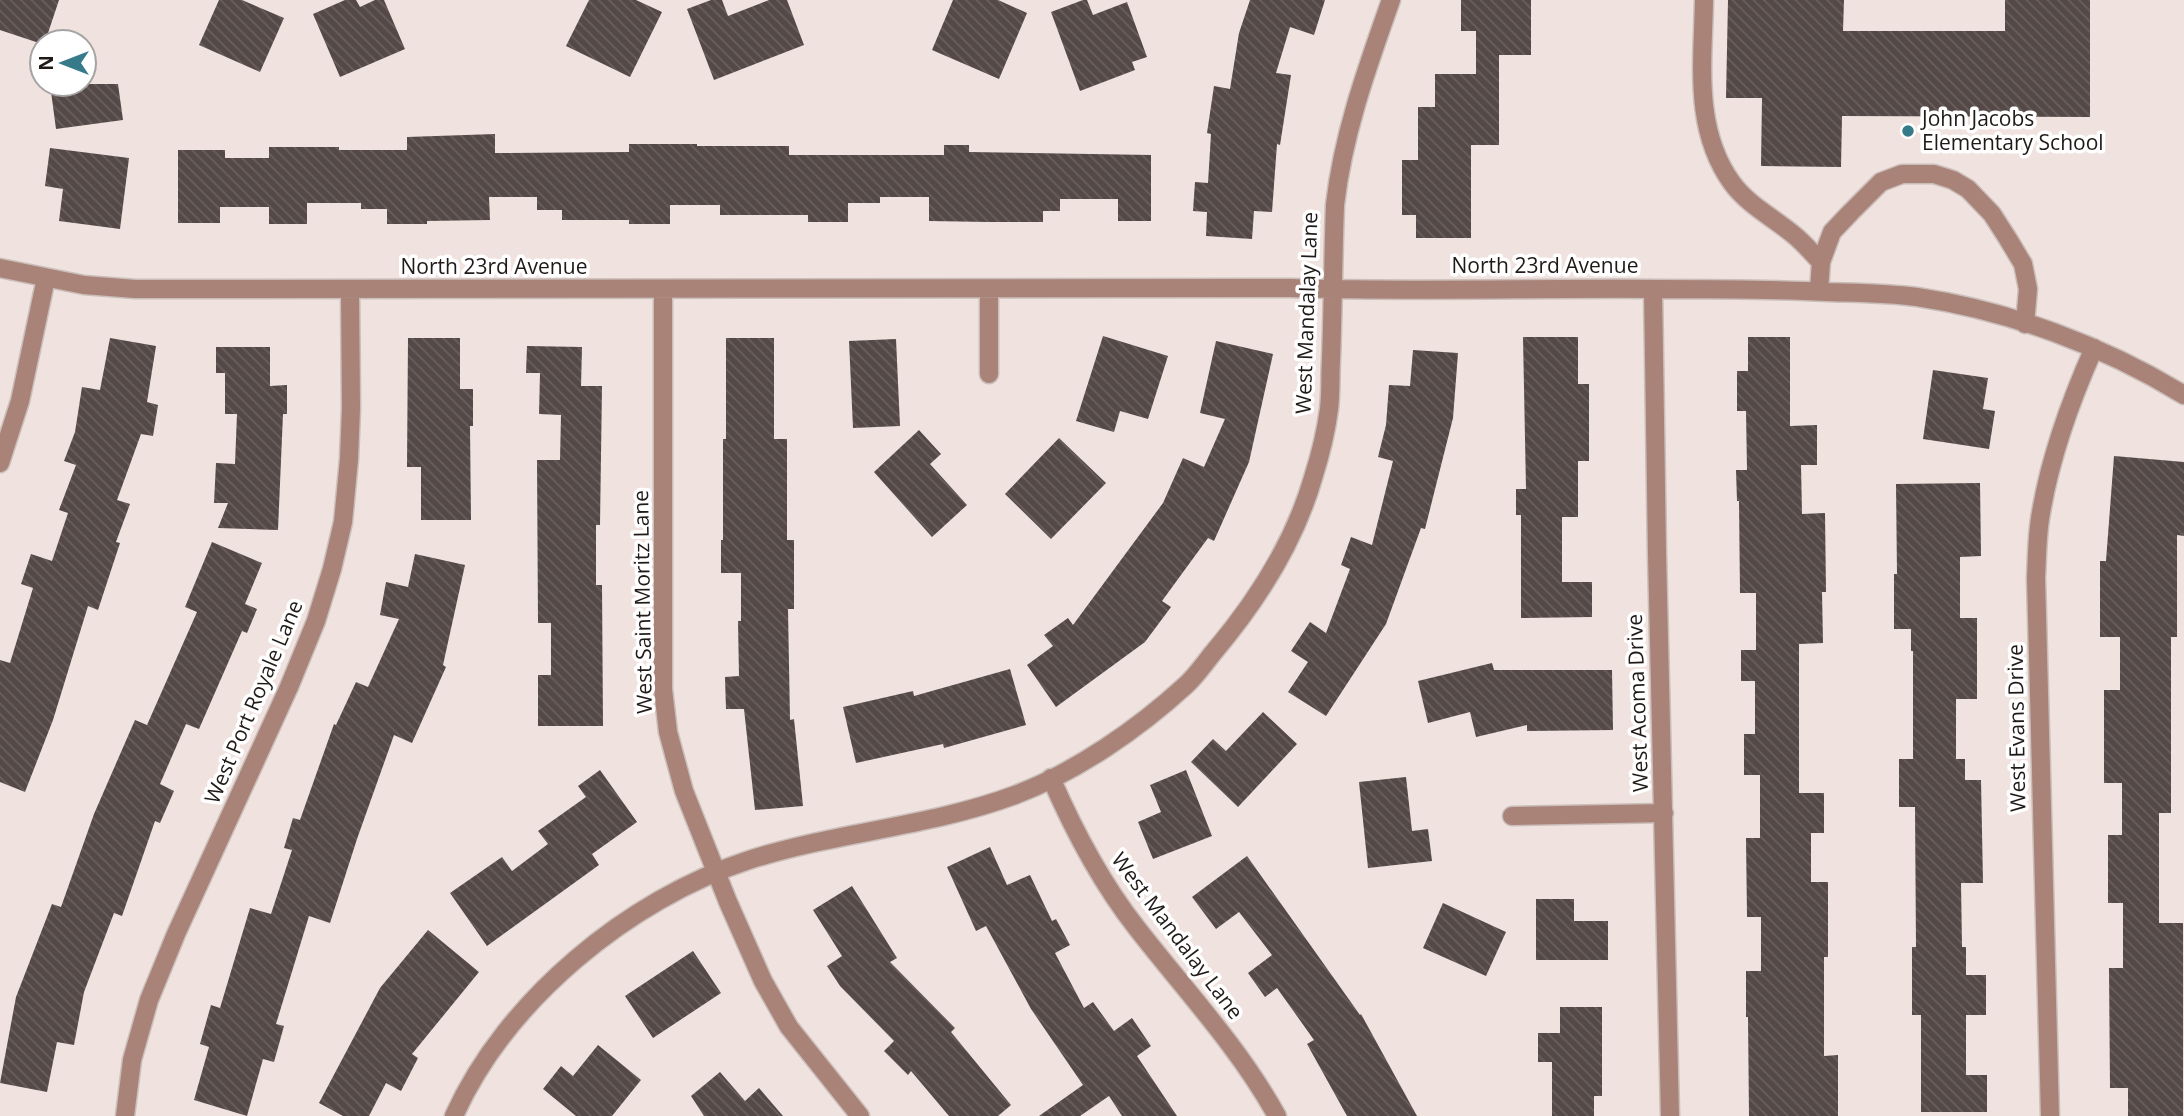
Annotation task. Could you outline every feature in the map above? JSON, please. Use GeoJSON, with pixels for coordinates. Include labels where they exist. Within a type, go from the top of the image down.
{"type":"FeatureCollection","features":[{"type":"Feature","properties":{"kind":"street","name":"West Mandalay Lane"},"geometry":{"type":"LineString","coordinates":[[454,1116],[495,1045],[544,987],[607,934],[667,897],[750,860],[824,841],[965,812],[1017,794],[1051,778],[1102,750],[1144,720],[1188,683],[1225,639],[1266,583],[1294,530],[1313,479],[1329,410],[1335,205],[1343,150],[1358,93],[1391,0]]}},
{"type":"Feature","properties":{"kind":"street"},"geometry":{"type":"LineString","coordinates":[[1704,0],[1702,99],[1712,147],[1732,184],[1759,209],[1794,235],[1821,262]]}},
{"type":"Feature","properties":{"kind":"street"},"geometry":{"type":"LineString","coordinates":[[1819,291],[1821,262],[1832,232],[1881,183],[1902,174],[1934,174],[1953,180],[1968,189],[1992,214],[2008,239],[2023,264],[2028,289],[2025,324]]}},
{"type":"Feature","properties":{"kind":"street","name":"North 23rd Avenue"},"geometry":{"type":"LineString","coordinates":[[0,268],[84,285],[135,289],[1819,291],[1917,298],[1976,309],[2094,348],[2180,386]]}},
{"type":"Feature","properties":{"kind":"street"},"geometry":{"type":"LineString","coordinates":[[0,463],[20,401],[46,278]]}},
{"type":"Feature","properties":{"kind":"street","name":"West Port Royale Lane"},"geometry":{"type":"LineString","coordinates":[[125,1116],[132,1060],[149,1000],[176,934],[289,687],[316,621],[332,569],[343,522],[349,459],[350,289]]}},
{"type":"Feature","properties":{"kind":"street","name":"West Saint Moritz Lane"},"geometry":{"type":"LineString","coordinates":[[663,289],[663,689],[668,732],[684,791],[763,981],[789,1027],[860,1116]]}},
{"type":"Feature","properties":{"kind":"street"},"geometry":{"type":"LineString","coordinates":[[989,289],[989,374]]}},
{"type":"Feature","properties":{"kind":"street","name":"West Acoma Drive"},"geometry":{"type":"LineString","coordinates":[[1653,289],[1670,1116]]}},
{"type":"Feature","properties":{"kind":"street","name":"West Evans Drive"},"geometry":{"type":"LineString","coordinates":[[2050,1116],[2036,579],[2040,519],[2053,461],[2078,384],[2094,348]]}},
{"type":"Feature","properties":{"kind":"street","name":"West Mandalay Lane"},"geometry":{"type":"LineString","coordinates":[[1051,778],[1080,843],[1112,894],[1222,1034],[1263,1091],[1277,1116]]}},
{"type":"Feature","properties":{"kind":"street"},"geometry":{"type":"LineString","coordinates":[[1512,816],[1664,813]]}},
{"type":"Feature","properties":{"kind":"building"},"geometry":{"type":"Polygon","coordinates":[[[0,0],[59,0],[50,28],[28,28],[28,39],[0,30],[0,0]]]}},
{"type":"Feature","properties":{"kind":"building"},"geometry":{"type":"Polygon","coordinates":[[[219,0],[242,0],[284,18],[260,72],[199,45],[219,0]]]}},
{"type":"Feature","properties":{"kind":"building"},"geometry":{"type":"Polygon","coordinates":[[[345,0],[356,0],[360,7],[375,0],[384,0],[405,49],[340,77],[313,14],[345,0]]]}},
{"type":"Feature","properties":{"kind":"building"},"geometry":{"type":"Polygon","coordinates":[[[589,0],[636,0],[662,12],[630,77],[566,46],[589,0]]]}},
{"type":"Feature","properties":{"kind":"building"},"geometry":{"type":"Polygon","coordinates":[[[711,0],[722,0],[728,16],[769,0],[787,0],[804,45],[714,80],[687,9],[711,0]]]}},
{"type":"Feature","properties":{"kind":"building"},"geometry":{"type":"Polygon","coordinates":[[[953,0],[998,0],[1027,13],[999,79],[932,50],[953,0]]]}},
{"type":"Feature","properties":{"kind":"building"},"geometry":{"type":"Polygon","coordinates":[[[1087,0],[1093,15],[1127,2],[1147,57],[1132,62],[1135,70],[1080,91],[1051,12],[1087,0]]]}},
{"type":"Feature","properties":{"kind":"building"},"geometry":{"type":"Polygon","coordinates":[[[1250,0],[1325,0],[1314,35],[1290,27],[1276,73],[1291,75],[1280,145],[1277,144],[1272,212],[1254,211],[1252,239],[1206,236],[1207,212],[1193,211],[1195,182],[1208,183],[1211,134],[1207,133],[1214,86],[1230,89],[1239,33],[1250,0]]]}},
{"type":"Feature","properties":{"kind":"building"},"geometry":{"type":"Polygon","coordinates":[[[1461,0],[1531,0],[1531,55],[1499,55],[1499,145],[1471,145],[1471,238],[1416,238],[1416,215],[1402,215],[1402,160],[1418,160],[1418,107],[1435,107],[1435,74],[1476,74],[1476,31],[1461,31],[1461,0]]]}},
{"type":"Feature","properties":{"kind":"building"},"geometry":{"type":"Polygon","coordinates":[[[1728,0],[1844,0],[1843,31],[2005,31],[2005,0],[2090,0],[2090,117],[1842,116],[1841,167],[1761,166],[1762,98],[1726,98],[1728,0]]]}},
{"type":"Feature","properties":{"kind":"building"},"geometry":{"type":"Polygon","coordinates":[[[98,84],[118,84],[123,120],[56,129],[52,98],[98,98],[98,84]]]}},
{"type":"Feature","properties":{"kind":"building"},"geometry":{"type":"Polygon","coordinates":[[[495,134],[495,153],[629,152],[629,144],[697,144],[789,146],[789,155],[944,155],[944,145],[969,145],[969,152],[1151,155],[1151,221],[1118,221],[1118,199],[1060,199],[1060,211],[1043,211],[1043,222],[929,221],[929,197],[880,197],[880,203],[848,203],[848,222],[808,222],[808,215],[720,215],[720,205],[670,205],[670,224],[629,224],[629,220],[562,220],[562,210],[537,210],[537,197],[489,197],[490,220],[387,224],[387,209],[361,209],[361,203],[307,203],[307,224],[269,224],[269,207],[220,207],[220,223],[178,223],[178,150],[225,150],[225,158],[269,158],[269,147],[407,150],[407,137],[495,134]]]}},
{"type":"Feature","properties":{"kind":"building"},"geometry":{"type":"Polygon","coordinates":[[[50,148],[129,158],[120,229],[59,221],[63,189],[45,186],[50,148]]]}},
{"type":"Feature","properties":{"kind":"building"},"geometry":{"type":"Polygon","coordinates":[[[1103,336],[1168,356],[1148,419],[1120,411],[1114,432],[1076,421],[1103,336]]]}},
{"type":"Feature","properties":{"kind":"building"},"geometry":{"type":"Polygon","coordinates":[[[1523,337],[1578,337],[1578,384],[1589,384],[1589,461],[1578,461],[1578,517],[1562,517],[1562,582],[1592,582],[1592,617],[1521,618],[1521,515],[1516,515],[1516,489],[1526,489],[1523,337]]]}},
{"type":"Feature","properties":{"kind":"building"},"geometry":{"type":"Polygon","coordinates":[[[1748,337],[1790,337],[1790,426],[1817,425],[1817,465],[1801,465],[1802,514],[1825,513],[1826,592],[1822,592],[1823,643],[1799,644],[1799,793],[1824,793],[1824,833],[1811,833],[1811,882],[1828,882],[1828,957],[1824,957],[1824,1056],[1838,1055],[1838,1116],[1749,1116],[1746,971],[1761,971],[1761,917],[1747,917],[1746,838],[1760,838],[1760,775],[1744,775],[1744,734],[1755,734],[1755,681],[1741,681],[1741,650],[1756,650],[1756,593],[1740,593],[1736,470],[1747,470],[1746,411],[1737,411],[1737,371],[1748,371],[1748,337]]]}},
{"type":"Feature","properties":{"kind":"building"},"geometry":{"type":"Polygon","coordinates":[[[110,338],[156,346],[147,402],[158,405],[153,436],[141,434],[117,500],[130,504],[116,542],[120,543],[98,610],[88,606],[53,720],[25,792],[0,782],[0,660],[10,663],[33,588],[21,584],[31,554],[52,561],[68,513],[59,510],[76,465],[64,461],[75,432],[82,387],[100,390],[110,338]]]}},
{"type":"Feature","properties":{"kind":"building"},"geometry":{"type":"Polygon","coordinates":[[[408,338],[460,338],[460,389],[473,389],[473,426],[470,426],[471,520],[421,520],[421,467],[407,467],[408,338]]]}},
{"type":"Feature","properties":{"kind":"building"},"geometry":{"type":"Polygon","coordinates":[[[726,338],[774,338],[774,439],[787,439],[787,540],[794,540],[794,609],[788,609],[790,720],[794,719],[803,806],[755,810],[744,709],[726,709],[725,677],[739,676],[741,573],[721,573],[723,439],[726,439],[726,338]]]}},
{"type":"Feature","properties":{"kind":"building"},"geometry":{"type":"Polygon","coordinates":[[[896,339],[900,426],[853,428],[849,341],[896,339]]]}},
{"type":"Feature","properties":{"kind":"building"},"geometry":{"type":"Polygon","coordinates":[[[1216,341],[1273,354],[1249,462],[1214,541],[1208,538],[1162,601],[1171,607],[1145,642],[1056,707],[1027,665],[1053,646],[1044,635],[1068,618],[1073,625],[1163,503],[1183,458],[1204,467],[1225,419],[1200,413],[1216,341]]]}},
{"type":"Feature","properties":{"kind":"building"},"geometry":{"type":"Polygon","coordinates":[[[527,346],[582,347],[581,386],[602,386],[600,525],[596,525],[596,585],[602,585],[603,726],[538,726],[538,675],[551,675],[551,623],[538,623],[537,460],[560,460],[561,415],[539,414],[540,373],[526,373],[527,346]]]}},
{"type":"Feature","properties":{"kind":"building"},"geometry":{"type":"Polygon","coordinates":[[[216,347],[270,347],[270,386],[287,385],[287,414],[283,414],[278,530],[218,528],[228,503],[214,503],[216,463],[235,464],[237,414],[225,414],[225,373],[216,373],[216,347]]]}},
{"type":"Feature","properties":{"kind":"building"},"geometry":{"type":"Polygon","coordinates":[[[1413,350],[1458,353],[1453,418],[1425,529],[1421,528],[1386,624],[1326,716],[1288,692],[1308,662],[1291,651],[1310,622],[1326,633],[1350,569],[1341,565],[1351,537],[1372,545],[1393,461],[1378,457],[1386,425],[1389,385],[1410,386],[1413,350]]]}},
{"type":"Feature","properties":{"kind":"building"},"geometry":{"type":"Polygon","coordinates":[[[1933,370],[1988,378],[1983,409],[1995,411],[1989,449],[1923,439],[1933,370]]]}},
{"type":"Feature","properties":{"kind":"building"},"geometry":{"type":"Polygon","coordinates":[[[919,430],[941,454],[930,464],[967,505],[932,537],[874,472],[919,430]]]}},
{"type":"Feature","properties":{"kind":"building"},"geometry":{"type":"Polygon","coordinates":[[[1059,438],[1106,483],[1051,539],[1005,494],[1059,438]]]}},
{"type":"Feature","properties":{"kind":"building"},"geometry":{"type":"Polygon","coordinates":[[[2114,456],[2184,462],[2184,536],[2177,535],[2177,637],[2171,637],[2171,813],[2159,813],[2159,923],[2183,923],[2183,1116],[2128,1116],[2128,1088],[2110,1088],[2109,968],[2123,968],[2123,903],[2108,903],[2108,835],[2122,835],[2122,783],[2104,783],[2104,690],[2120,690],[2120,637],[2100,637],[2100,561],[2106,561],[2114,456]]]}},
{"type":"Feature","properties":{"kind":"building"},"geometry":{"type":"Polygon","coordinates":[[[1980,483],[1981,556],[1960,557],[1960,618],[1977,618],[1977,699],[1956,699],[1956,759],[1965,759],[1965,780],[1981,780],[1983,883],[1961,883],[1962,947],[1966,947],[1966,975],[1986,975],[1986,1015],[1966,1015],[1966,1075],[1987,1075],[1987,1112],[1921,1112],[1921,1015],[1912,1015],[1912,947],[1916,947],[1915,807],[1899,807],[1899,759],[1913,759],[1913,651],[1911,629],[1894,629],[1894,574],[1897,574],[1896,484],[1980,483]]]}},
{"type":"Feature","properties":{"kind":"building"},"geometry":{"type":"Polygon","coordinates":[[[212,542],[262,563],[245,604],[257,609],[247,633],[242,631],[199,729],[186,724],[160,784],[174,791],[160,823],[155,821],[122,916],[114,913],[84,992],[74,1045],[57,1042],[47,1092],[0,1083],[16,997],[52,904],[61,907],[94,814],[135,720],[147,725],[197,612],[185,607],[212,542]]]}},
{"type":"Feature","properties":{"kind":"building"},"geometry":{"type":"Polygon","coordinates":[[[415,554],[465,565],[443,665],[446,667],[412,743],[394,735],[330,923],[309,916],[276,1024],[284,1026],[274,1062],[263,1059],[247,1116],[194,1100],[209,1047],[200,1044],[211,1005],[220,1008],[250,908],[271,914],[292,850],[284,848],[293,818],[300,820],[334,724],[336,725],[356,682],[368,687],[399,619],[380,615],[386,582],[408,587],[415,554]]]}},
{"type":"Feature","properties":{"kind":"building"},"geometry":{"type":"Polygon","coordinates":[[[1492,663],[1494,670],[1612,670],[1613,730],[1527,731],[1527,725],[1476,737],[1470,712],[1428,723],[1418,681],[1492,663]]]}},
{"type":"Feature","properties":{"kind":"building"},"geometry":{"type":"Polygon","coordinates":[[[1010,669],[1026,725],[944,748],[943,744],[856,763],[843,707],[913,691],[914,696],[1010,669]]]}},
{"type":"Feature","properties":{"kind":"building"},"geometry":{"type":"Polygon","coordinates":[[[1263,712],[1297,744],[1238,807],[1191,762],[1213,739],[1226,751],[1263,712]]]}},
{"type":"Feature","properties":{"kind":"building"},"geometry":{"type":"Polygon","coordinates":[[[600,770],[637,822],[592,854],[599,865],[487,946],[450,893],[502,857],[512,871],[548,844],[538,831],[586,797],[578,786],[600,770]]]}},
{"type":"Feature","properties":{"kind":"building"},"geometry":{"type":"Polygon","coordinates":[[[1186,770],[1212,836],[1153,859],[1138,822],[1161,812],[1150,785],[1186,770]]]}},
{"type":"Feature","properties":{"kind":"building"},"geometry":{"type":"Polygon","coordinates":[[[1406,777],[1412,831],[1428,829],[1432,861],[1368,868],[1359,782],[1406,777]]]}},
{"type":"Feature","properties":{"kind":"building"},"geometry":{"type":"Polygon","coordinates":[[[990,847],[1007,885],[1030,875],[1052,921],[1056,919],[1070,945],[1055,953],[1084,1008],[1093,1002],[1114,1031],[1132,1018],[1151,1046],[1137,1056],[1177,1116],[1122,1116],[1109,1096],[1080,1116],[1039,1116],[1083,1085],[1031,1009],[986,926],[976,931],[947,867],[990,847]]]}},
{"type":"Feature","properties":{"kind":"building"},"geometry":{"type":"Polygon","coordinates":[[[1247,856],[1361,1014],[1417,1116],[1347,1116],[1307,1044],[1314,1040],[1277,988],[1265,997],[1248,973],[1272,955],[1239,912],[1216,929],[1192,897],[1247,856]]]}},
{"type":"Feature","properties":{"kind":"building"},"geometry":{"type":"Polygon","coordinates":[[[852,886],[897,958],[890,962],[955,1028],[951,1032],[1011,1105],[998,1116],[949,1116],[911,1071],[908,1075],[884,1051],[894,1041],[840,986],[827,966],[842,956],[813,910],[852,886]]]}},
{"type":"Feature","properties":{"kind":"building"},"geometry":{"type":"Polygon","coordinates":[[[1536,899],[1574,899],[1574,921],[1608,921],[1608,960],[1536,960],[1536,899]]]}},
{"type":"Feature","properties":{"kind":"building"},"geometry":{"type":"Polygon","coordinates":[[[1443,903],[1506,932],[1486,976],[1423,948],[1443,903]]]}},
{"type":"Feature","properties":{"kind":"building"},"geometry":{"type":"Polygon","coordinates":[[[428,930],[479,972],[412,1054],[418,1058],[401,1091],[386,1083],[369,1116],[343,1116],[319,1103],[380,988],[428,930]]]}},
{"type":"Feature","properties":{"kind":"building"},"geometry":{"type":"Polygon","coordinates":[[[693,951],[721,993],[653,1038],[625,996],[693,951]]]}},
{"type":"Feature","properties":{"kind":"building"},"geometry":{"type":"Polygon","coordinates":[[[1560,1007],[1602,1007],[1602,1096],[1594,1096],[1594,1116],[1552,1116],[1552,1062],[1538,1062],[1538,1033],[1560,1033],[1560,1007]]]}},
{"type":"Feature","properties":{"kind":"building"},"geometry":{"type":"Polygon","coordinates":[[[598,1045],[641,1080],[612,1116],[576,1116],[543,1089],[561,1066],[573,1076],[598,1045]]]}},
{"type":"Feature","properties":{"kind":"building"},"geometry":{"type":"Polygon","coordinates":[[[720,1072],[745,1101],[759,1088],[783,1116],[704,1116],[691,1096],[720,1072]]]}},
{"type":"Feature","properties":{"kind":"place","name":"John Jacobs Elementary School"},"geometry":{"type":"Point","coordinates":[1908,131]}}]}
